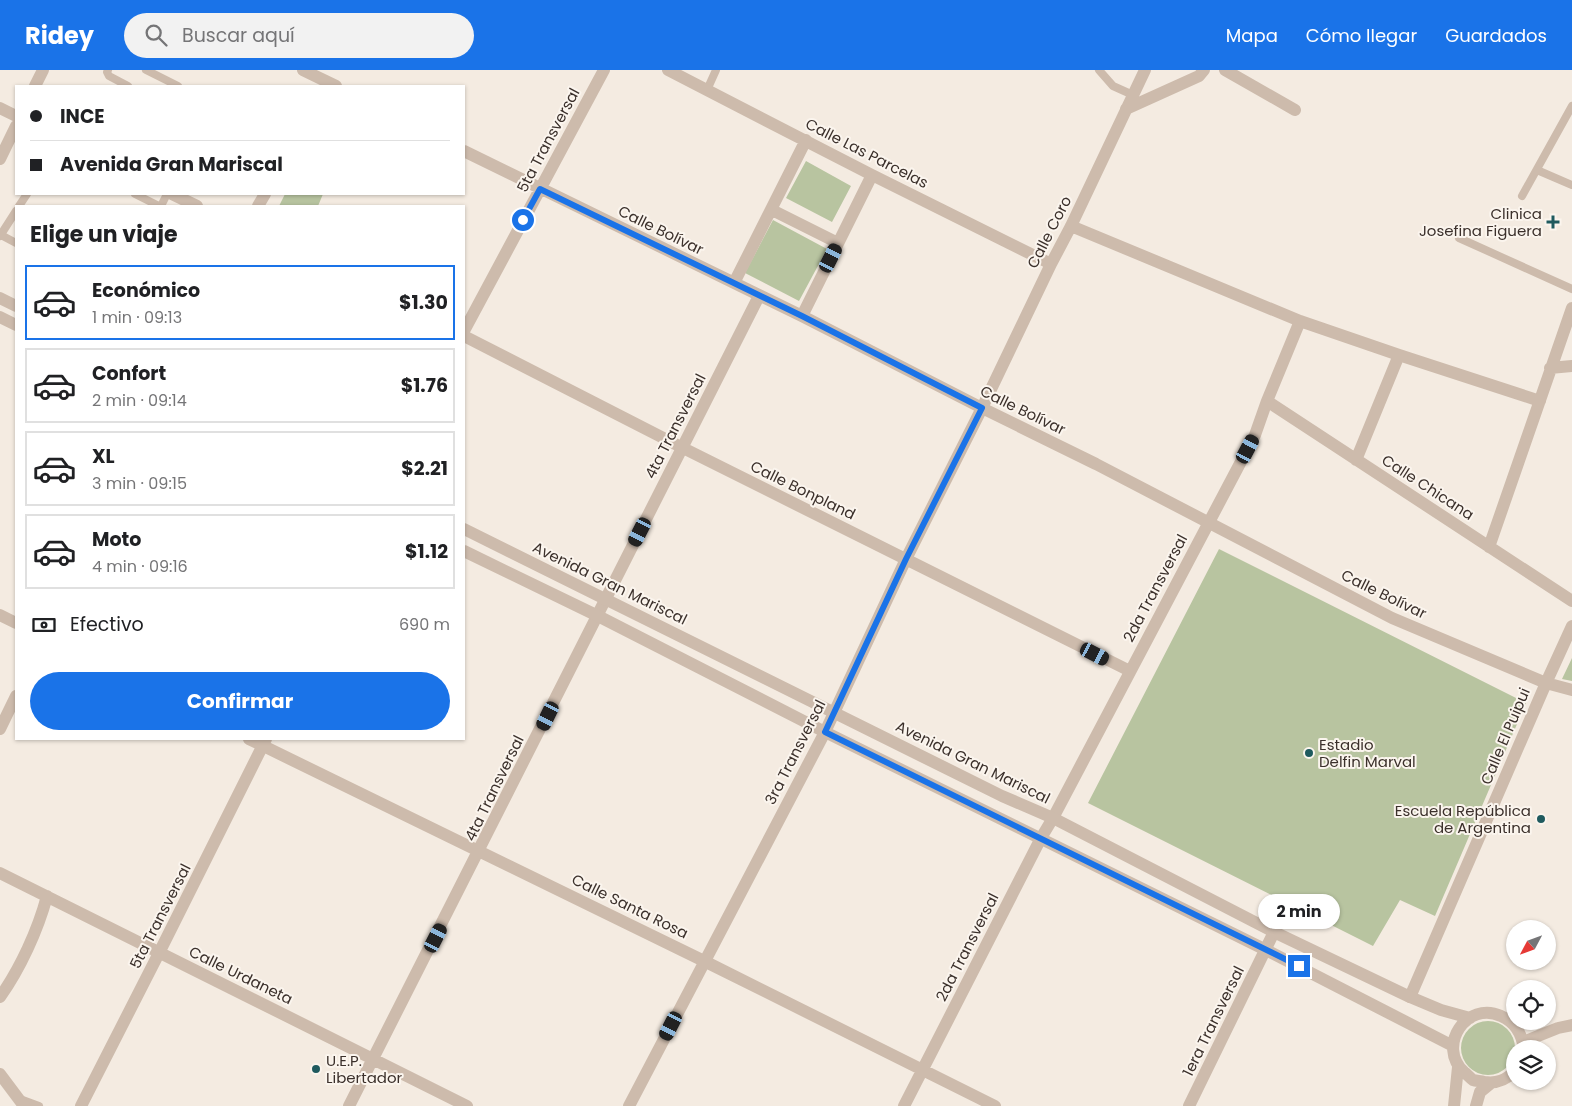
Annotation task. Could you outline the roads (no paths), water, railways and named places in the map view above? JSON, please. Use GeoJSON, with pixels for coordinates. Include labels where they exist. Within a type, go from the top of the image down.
{"type":"FeatureCollection","features":[{"type":"Feature","properties":{"kind":"street"},"geometry":{"type":"LineString","coordinates":[[36,85],[43,70]]}},
{"type":"Feature","properties":{"kind":"street"},"geometry":{"type":"LineString","coordinates":[[303,70],[334,85]]}},
{"type":"Feature","properties":{"kind":"street","name":"5ta Transversal"},"geometry":{"type":"LineString","coordinates":[[465,329],[604,70]]}},
{"type":"Feature","properties":{"kind":"street","name":"Calle Las Parcelas"},"geometry":{"type":"LineString","coordinates":[[668,70],[1051,264]]}},
{"type":"Feature","properties":{"kind":"street","name":"Calle Coro"},"geometry":{"type":"LineString","coordinates":[[982,408],[1071,226],[1144,70]]}},
{"type":"Feature","properties":{"kind":"street"},"geometry":{"type":"LineString","coordinates":[[1126,109],[1199,76],[1204,70]]}},
{"type":"Feature","properties":{"kind":"street"},"geometry":{"type":"LineString","coordinates":[[1225,70],[1295,110]]}},
{"type":"Feature","properties":{"kind":"street"},"geometry":{"type":"LineString","coordinates":[[0,108],[15,116]]}},
{"type":"Feature","properties":{"kind":"street"},"geometry":{"type":"LineString","coordinates":[[0,159],[15,128]]}},
{"type":"Feature","properties":{"kind":"street"},"geometry":{"type":"LineString","coordinates":[[734,284],[806,140]]}},
{"type":"Feature","properties":{"kind":"street","name":"Calle Bolívar"},"geometry":{"type":"LineString","coordinates":[[465,152],[802,316],[1096,464],[1392,618],[1546,684],[1572,690]]}},
{"type":"Feature","properties":{"kind":"street"},"geometry":{"type":"LineString","coordinates":[[802,316],[872,175]]}},
{"type":"Feature","properties":{"kind":"street"},"geometry":{"type":"LineString","coordinates":[[175,195],[195,205]]}},
{"type":"Feature","properties":{"kind":"street"},"geometry":{"type":"LineString","coordinates":[[772,210],[838,244]]}},
{"type":"Feature","properties":{"kind":"street"},"geometry":{"type":"LineString","coordinates":[[1071,226],[1300,320],[1399,355],[1540,401]]}},
{"type":"Feature","properties":{"kind":"street","name":"4ta Transversal"},"geometry":{"type":"LineString","coordinates":[[349,1106],[481,851],[605,599],[759,296]]}},
{"type":"Feature","properties":{"kind":"street"},"geometry":{"type":"LineString","coordinates":[[0,298],[15,306]]}},
{"type":"Feature","properties":{"kind":"street"},"geometry":{"type":"LineString","coordinates":[[1489,547],[1572,308]]}},
{"type":"Feature","properties":{"kind":"street"},"geometry":{"type":"LineString","coordinates":[[0,316],[15,324]]}},
{"type":"Feature","properties":{"kind":"street","name":"2da Transversal"},"geometry":{"type":"LineString","coordinates":[[904,1106],[1041,838],[1255,435],[1300,320]]}},
{"type":"Feature","properties":{"kind":"street","name":"Calle Bonpland"},"geometry":{"type":"LineString","coordinates":[[465,337],[682,448],[1130,671]]}},
{"type":"Feature","properties":{"kind":"street"},"geometry":{"type":"LineString","coordinates":[[1356,460],[1399,355]]}},
{"type":"Feature","properties":{"kind":"street"},"geometry":{"type":"LineString","coordinates":[[1550,368],[1572,366]]}},
{"type":"Feature","properties":{"kind":"street","name":"Calle Chicana"},"geometry":{"type":"LineString","coordinates":[[1267,401],[1572,601]]}},
{"type":"Feature","properties":{"kind":"street","name":"3ra Transversal"},"geometry":{"type":"LineString","coordinates":[[629,1106],[825,732],[906,559],[982,408]]}},
{"type":"Feature","properties":{"kind":"street","name":"Avenida Gran Mariscal"},"geometry":{"type":"LineString","coordinates":[[465,529],[1002,796],[1053,818],[1274,932],[1410,997],[1441,1010],[1470,1018]]}},
{"type":"Feature","properties":{"kind":"street"},"geometry":{"type":"LineString","coordinates":[[465,551],[1266,950],[1453,1046]]}},
{"type":"Feature","properties":{"kind":"street"},"geometry":{"type":"LineString","coordinates":[[0,615],[15,622]]}},
{"type":"Feature","properties":{"kind":"street","name":"Calle El Puipui"},"geometry":{"type":"LineString","coordinates":[[1410,997],[1572,626]]}},
{"type":"Feature","properties":{"kind":"street"},"geometry":{"type":"LineString","coordinates":[[0,729],[15,698]]}},
{"type":"Feature","properties":{"kind":"street","name":"5ta Transversal"},"geometry":{"type":"LineString","coordinates":[[87,1104],[159,953],[264,742]]}},
{"type":"Feature","properties":{"kind":"street","name":"Calle Santa Rosa"},"geometry":{"type":"LineString","coordinates":[[264,742],[995,1106]]}},
{"type":"Feature","properties":{"kind":"street","name":"Calle Urdaneta"},"geometry":{"type":"LineString","coordinates":[[0,873],[467,1106]]}},
{"type":"Feature","properties":{"kind":"street"},"geometry":{"type":"LineString","coordinates":[[0,997],[19,969],[43,911],[47,896]]}},
{"type":"Feature","properties":{"kind":"street","name":"1era Transversal"},"geometry":{"type":"LineString","coordinates":[[1189,1106],[1274,932]]}},
{"type":"Feature","properties":{"kind":"street"},"geometry":{"type":"LineString","coordinates":[[1491,1083],[1472,1080],[1458,1067],[1454,1057],[1453,1046],[1456,1033],[1460,1027],[1470,1018],[1479,1014],[1498,1014],[1514,1024],[1522,1040]]}},
{"type":"Feature","properties":{"kind":"street"},"geometry":{"type":"LineString","coordinates":[[1533,1040],[1558,1028],[1572,1025]]}},
{"type":"Feature","properties":{"kind":"street"},"geometry":{"type":"LineString","coordinates":[[1454,1106],[1458,1067]]}},
{"type":"Feature","properties":{"kind":"street"},"geometry":{"type":"LineString","coordinates":[[0,1074],[21,1102]]}},
{"type":"Feature","properties":{"kind":"street"},"geometry":{"type":"LineString","coordinates":[[1476,1106],[1480,1092],[1491,1083],[1506,1078]]}},
{"type":"Feature","properties":{"kind":"lane"},"geometry":{"type":"LineString","coordinates":[[108,70],[109,76],[126,85]]}},
{"type":"Feature","properties":{"kind":"lane"},"geometry":{"type":"LineString","coordinates":[[146,70],[176,85]]}},
{"type":"Feature","properties":{"kind":"lane"},"geometry":{"type":"LineString","coordinates":[[707,90],[716,70]]}},
{"type":"Feature","properties":{"kind":"lane"},"geometry":{"type":"LineString","coordinates":[[1099,70],[1113,86],[1133,95]]}},
{"type":"Feature","properties":{"kind":"lane"},"geometry":{"type":"LineString","coordinates":[[1522,196],[1569,120],[1572,106]]}},
{"type":"Feature","properties":{"kind":"lane"},"geometry":{"type":"LineString","coordinates":[[1538,170],[1572,185]]}},
{"type":"Feature","properties":{"kind":"lane"},"geometry":{"type":"LineString","coordinates":[[137,195],[158,205]]}},
{"type":"Feature","properties":{"kind":"lane"},"geometry":{"type":"LineString","coordinates":[[15,213],[0,236],[15,243]]}},
{"type":"Feature","properties":{"kind":"lane"},"geometry":{"type":"LineString","coordinates":[[1459,238],[1572,289]]}},
{"type":"Feature","properties":{"kind":"lane"},"geometry":{"type":"LineString","coordinates":[[21,1102],[39,1106]]}},
{"type":"Feature","properties":{"kind":"lane"},"geometry":{"type":"LineString","coordinates":[[72,1106],[87,1104]]}},
{"type":"Feature","properties":{"kind":"place","name":"Clinica Josefina Figuera"},"geometry":{"type":"Point","coordinates":[1553,222]}},
{"type":"Feature","properties":{"kind":"place","name":"Estadio Delfin Marval"},"geometry":{"type":"Point","coordinates":[1309,753]}},
{"type":"Feature","properties":{"kind":"place","name":"Escuela República de Argentina"},"geometry":{"type":"Point","coordinates":[1541,819]}},
{"type":"Feature","properties":{"kind":"place","name":"U.E.P. Libertador"},"geometry":{"type":"Point","coordinates":[316,1069]}}]}
